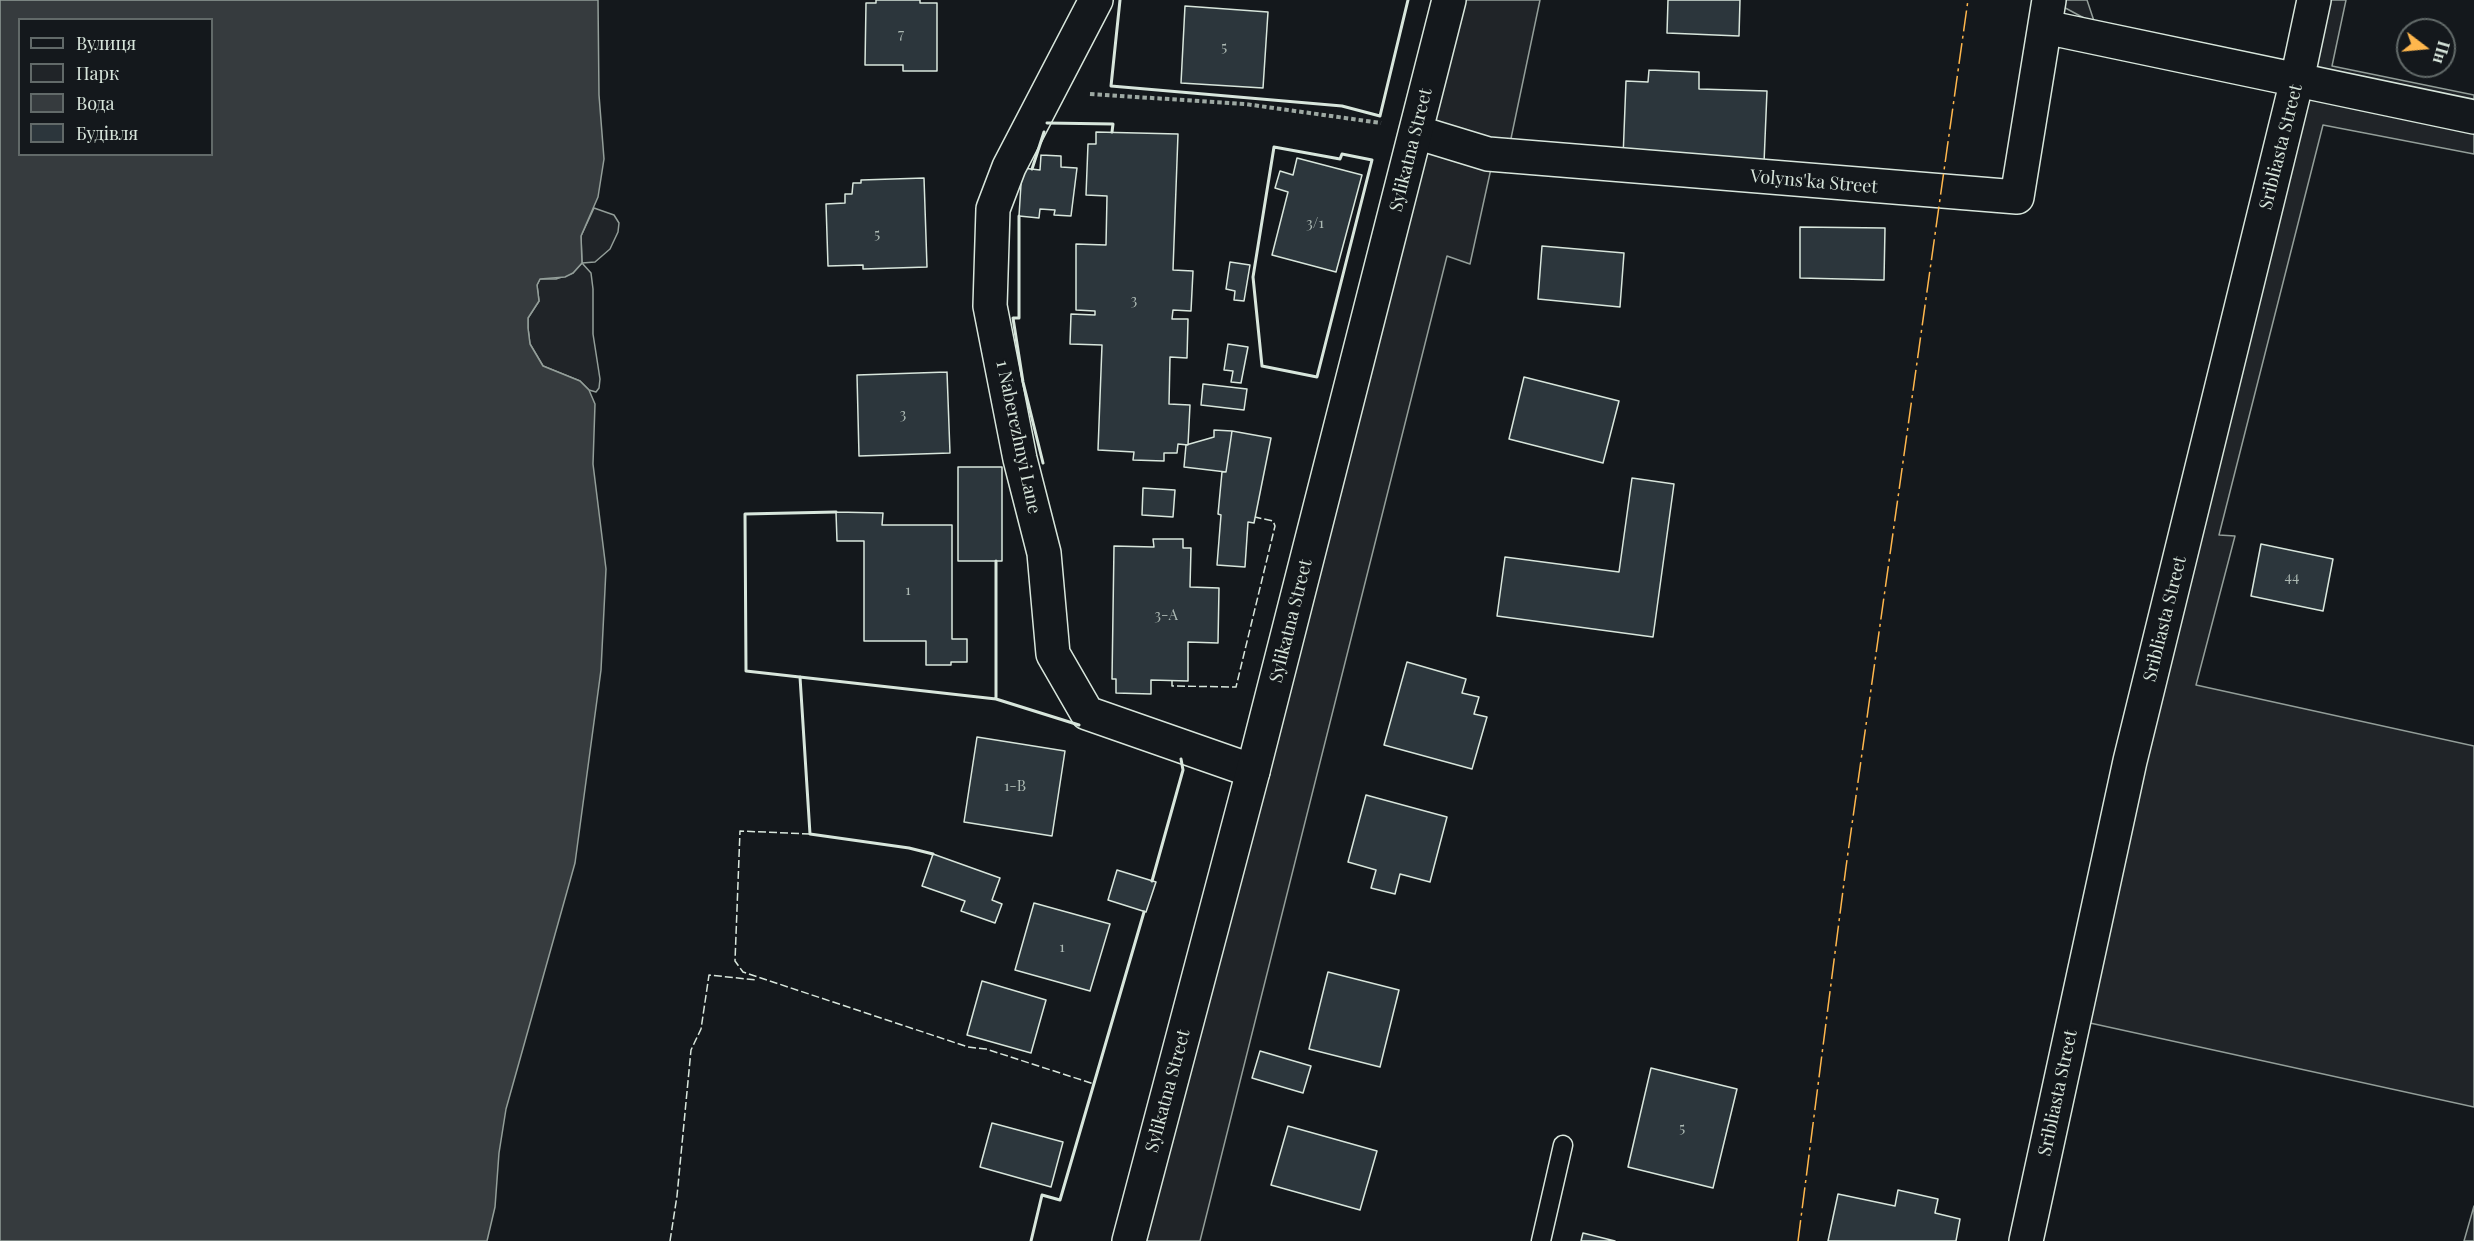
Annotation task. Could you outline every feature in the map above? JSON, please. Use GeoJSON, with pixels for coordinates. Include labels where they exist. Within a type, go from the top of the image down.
{"type":"FeatureCollection","features":[{"type":"Feature","properties":{"kind":"street","name":"1 Naberezhnyi Lane"},"geometry":{"type":"LineString","coordinates":[[1096,0],[1009,167],[993,209],[990,306],[1020,459],[1044,553],[1053,654],[1087,713],[1253,771]]}},
{"type":"Feature","properties":{"kind":"street","name":"Sylikatna Street"},"geometry":{"type":"LineString","coordinates":[[1136,1240],[1449,0]]}},
{"type":"Feature","properties":{"kind":"street","name":"Sribliasta Street"},"geometry":{"type":"LineString","coordinates":[[2026,1241],[2130,761],[2297,80],[2313,0]]}},
{"type":"Feature","properties":{"kind":"street","name":"Volyns'ka Street"},"geometry":{"type":"LineString","coordinates":[[1416,132],[1488,154],[2017,197],[2047,13]]}},
{"type":"Feature","properties":{"kind":"street"},"geometry":{"type":"LineString","coordinates":[[2047,13],[2297,80],[2474,117]]}},
{"type":"Feature","properties":{"kind":"lane"},"geometry":{"type":"LineString","coordinates":[[1541,1241],[1563,1144]]}},
{"type":"Feature","properties":{"kind":"path"},"geometry":{"type":"LineString","coordinates":[[1047,91],[1245,104],[1379,123],[1416,132]]}},
{"type":"Feature","properties":{"kind":"green space"},"geometry":{"type":"Polygon","coordinates":[[[1459,0],[1540,0],[1509,148],[1435,132],[1431,111],[1459,0]]]}},
{"type":"Feature","properties":{"kind":"green space"},"geometry":{"type":"Polygon","coordinates":[[[2055,0],[2087,0],[2095,24],[2058,4],[2055,0]]]}},
{"type":"Feature","properties":{"kind":"green space"},"geometry":{"type":"Polygon","coordinates":[[[2309,0],[2346,0],[2332,66],[2474,95],[2474,108],[2306,69],[2309,0]]]}},
{"type":"Feature","properties":{"kind":"green space"},"geometry":{"type":"Polygon","coordinates":[[[2308,98],[2474,124],[2474,154],[2323,125],[2219,535],[2235,536],[2196,685],[2474,746],[2474,1107],[2090,1023],[2060,1151],[2092,924],[2308,98]]]}},
{"type":"Feature","properties":{"kind":"green space"},"geometry":{"type":"Polygon","coordinates":[[[1424,150],[1492,164],[1470,264],[1447,256],[1200,1241],[1134,1241],[1424,150]]]}},
{"type":"Feature","properties":{"kind":"green space"},"geometry":{"type":"Polygon","coordinates":[[[594,208],[614,215],[619,223],[618,232],[610,249],[595,262],[582,263],[581,236],[594,208]]]}},
{"type":"Feature","properties":{"kind":"green space"},"geometry":{"type":"Polygon","coordinates":[[[582,263],[591,273],[593,289],[593,334],[600,379],[596,392],[589,390],[580,381],[543,366],[530,344],[528,328],[528,318],[539,301],[537,285],[540,279],[556,279],[573,273],[582,263]]]}},
{"type":"Feature","properties":{"kind":"green space"},"geometry":{"type":"Polygon","coordinates":[[[2474,1206],[2474,1241],[2464,1241],[2474,1206]]]}},
{"type":"Feature","properties":{"kind":"water"},"geometry":{"type":"Polygon","coordinates":[[[0,0],[598,0],[599,95],[604,159],[598,197],[581,236],[582,263],[573,273],[565,277],[540,279],[537,285],[539,301],[528,318],[528,328],[530,344],[543,366],[580,381],[589,390],[595,404],[593,464],[606,569],[601,670],[575,863],[506,1109],[499,1153],[495,1207],[487,1241],[0,1241],[0,0]]]}},
{"type":"Feature","properties":{"kind":"building"},"geometry":{"type":"Polygon","coordinates":[[[876,0],[920,0],[920,3],[937,3],[937,71],[903,71],[903,65],[865,65],[866,3],[876,3],[876,0]]]}},
{"type":"Feature","properties":{"kind":"building"},"geometry":{"type":"Polygon","coordinates":[[[1668,0],[1740,0],[1739,36],[1667,33],[1668,0]]]}},
{"type":"Feature","properties":{"kind":"building"},"geometry":{"type":"Polygon","coordinates":[[[1185,6],[1268,12],[1263,88],[1181,83],[1185,6]]]}},
{"type":"Feature","properties":{"kind":"building"},"geometry":{"type":"Polygon","coordinates":[[[1649,70],[1699,72],[1699,89],[1767,91],[1764,163],[1623,158],[1626,81],[1648,82],[1649,70]]]}},
{"type":"Feature","properties":{"kind":"building"},"geometry":{"type":"Polygon","coordinates":[[[1096,132],[1178,134],[1173,270],[1193,271],[1191,311],[1173,310],[1172,319],[1188,319],[1187,358],[1170,357],[1169,404],[1190,405],[1188,445],[1178,444],[1177,453],[1164,453],[1164,461],[1133,460],[1134,452],[1098,450],[1102,345],[1070,344],[1071,314],[1095,315],[1095,311],[1076,310],[1076,244],[1106,245],[1107,196],[1086,195],[1088,144],[1096,144],[1096,132]]]}},
{"type":"Feature","properties":{"kind":"building"},"geometry":{"type":"Polygon","coordinates":[[[1041,155],[1061,156],[1061,167],[1077,168],[1071,216],[1054,215],[1055,210],[1040,209],[1039,218],[1019,216],[1022,168],[1040,170],[1041,155]]]}},
{"type":"Feature","properties":{"kind":"building"},"geometry":{"type":"Polygon","coordinates":[[[1297,158],[1362,175],[1336,272],[1272,255],[1288,192],[1275,188],[1280,171],[1293,175],[1297,158]]]}},
{"type":"Feature","properties":{"kind":"building"},"geometry":{"type":"Polygon","coordinates":[[[924,178],[927,267],[863,269],[863,265],[828,266],[826,204],[845,203],[845,194],[852,194],[853,183],[861,183],[861,180],[924,178]]]}},
{"type":"Feature","properties":{"kind":"building"},"geometry":{"type":"Polygon","coordinates":[[[1800,227],[1885,228],[1884,280],[1800,278],[1800,227]]]}},
{"type":"Feature","properties":{"kind":"building"},"geometry":{"type":"Polygon","coordinates":[[[1542,246],[1624,253],[1620,307],[1538,299],[1542,246]]]}},
{"type":"Feature","properties":{"kind":"building"},"geometry":{"type":"Polygon","coordinates":[[[1230,262],[1250,265],[1244,301],[1234,300],[1235,291],[1226,289],[1230,262]]]}},
{"type":"Feature","properties":{"kind":"building"},"geometry":{"type":"Polygon","coordinates":[[[1228,344],[1248,347],[1241,383],[1231,382],[1233,371],[1224,370],[1228,344]]]}},
{"type":"Feature","properties":{"kind":"building"},"geometry":{"type":"Polygon","coordinates":[[[947,372],[950,453],[859,456],[857,375],[947,372]]]}},
{"type":"Feature","properties":{"kind":"building"},"geometry":{"type":"Polygon","coordinates":[[[1524,377],[1619,401],[1603,463],[1509,439],[1524,377]]]}},
{"type":"Feature","properties":{"kind":"building"},"geometry":{"type":"Polygon","coordinates":[[[1203,384],[1247,389],[1244,410],[1201,405],[1203,384]]]}},
{"type":"Feature","properties":{"kind":"building"},"geometry":{"type":"Polygon","coordinates":[[[1214,430],[1232,431],[1226,472],[1184,467],[1186,445],[1214,437],[1214,430]]]}},
{"type":"Feature","properties":{"kind":"building"},"geometry":{"type":"Polygon","coordinates":[[[1232,431],[1271,438],[1254,523],[1248,522],[1245,567],[1217,565],[1222,472],[1226,472],[1232,431]]]}},
{"type":"Feature","properties":{"kind":"building"},"geometry":{"type":"Polygon","coordinates":[[[958,467],[1002,467],[1002,561],[958,561],[958,467]]]}},
{"type":"Feature","properties":{"kind":"building"},"geometry":{"type":"Polygon","coordinates":[[[1632,478],[1674,484],[1653,637],[1497,616],[1505,557],[1619,572],[1632,478]]]}},
{"type":"Feature","properties":{"kind":"building"},"geometry":{"type":"Polygon","coordinates":[[[1143,488],[1175,490],[1173,517],[1142,515],[1143,488]]]}},
{"type":"Feature","properties":{"kind":"building"},"geometry":{"type":"Polygon","coordinates":[[[836,512],[883,513],[882,525],[952,525],[952,639],[967,639],[967,662],[951,662],[951,665],[926,665],[926,641],[864,641],[864,541],[837,541],[836,512]]]}},
{"type":"Feature","properties":{"kind":"building"},"geometry":{"type":"Polygon","coordinates":[[[1153,539],[1183,539],[1183,548],[1191,548],[1190,587],[1219,588],[1218,643],[1188,642],[1188,681],[1151,680],[1151,694],[1116,693],[1116,679],[1112,679],[1114,546],[1154,547],[1153,539]]]}},
{"type":"Feature","properties":{"kind":"building"},"geometry":{"type":"Polygon","coordinates":[[[2261,544],[2333,559],[2323,611],[2251,596],[2261,544]]]}},
{"type":"Feature","properties":{"kind":"building"},"geometry":{"type":"Polygon","coordinates":[[[1407,662],[1466,679],[1462,693],[1479,697],[1474,714],[1487,717],[1472,769],[1384,745],[1407,662]]]}},
{"type":"Feature","properties":{"kind":"building"},"geometry":{"type":"Polygon","coordinates":[[[977,737],[1065,751],[1052,836],[964,822],[977,737]]]}},
{"type":"Feature","properties":{"kind":"building"},"geometry":{"type":"Polygon","coordinates":[[[1366,795],[1447,817],[1430,882],[1400,874],[1395,894],[1371,888],[1376,870],[1348,862],[1366,795]]]}},
{"type":"Feature","properties":{"kind":"building"},"geometry":{"type":"Polygon","coordinates":[[[933,854],[1000,878],[992,900],[1002,904],[995,923],[961,911],[965,901],[922,886],[933,854]]]}},
{"type":"Feature","properties":{"kind":"building"},"geometry":{"type":"Polygon","coordinates":[[[1117,870],[1156,882],[1146,912],[1108,900],[1117,870]]]}},
{"type":"Feature","properties":{"kind":"building"},"geometry":{"type":"Polygon","coordinates":[[[1034,903],[1110,924],[1090,991],[1015,970],[1034,903]]]}},
{"type":"Feature","properties":{"kind":"building"},"geometry":{"type":"Polygon","coordinates":[[[1328,972],[1399,990],[1380,1067],[1309,1049],[1328,972]]]}},
{"type":"Feature","properties":{"kind":"building"},"geometry":{"type":"Polygon","coordinates":[[[982,981],[1046,1000],[1031,1053],[967,1035],[982,981]]]}},
{"type":"Feature","properties":{"kind":"building"},"geometry":{"type":"Polygon","coordinates":[[[1260,1051],[1311,1066],[1303,1093],[1252,1078],[1260,1051]]]}},
{"type":"Feature","properties":{"kind":"building"},"geometry":{"type":"Polygon","coordinates":[[[1651,1068],[1737,1089],[1713,1188],[1628,1167],[1651,1068]]]}},
{"type":"Feature","properties":{"kind":"building"},"geometry":{"type":"Polygon","coordinates":[[[992,1123],[1063,1142],[1051,1187],[980,1167],[992,1123]]]}},
{"type":"Feature","properties":{"kind":"building"},"geometry":{"type":"Polygon","coordinates":[[[1288,1126],[1377,1151],[1360,1210],[1271,1185],[1288,1126]]]}},
{"type":"Feature","properties":{"kind":"building"},"geometry":{"type":"Polygon","coordinates":[[[1898,1190],[1938,1199],[1935,1213],[1960,1219],[1956,1241],[1828,1241],[1838,1194],[1895,1206],[1898,1190]]]}},
{"type":"Feature","properties":{"kind":"building"},"geometry":{"type":"Polygon","coordinates":[[[1583,1233],[1615,1241],[1581,1241],[1583,1233]]]}},
{"type":"Feature","properties":{"kind":"fence"},"geometry":{"type":"LineString","coordinates":[[1172,680],[1172,686],[1236,687],[1275,526],[1273,521],[1255,517]]}},
{"type":"Feature","properties":{"kind":"fence"},"geometry":{"type":"LineString","coordinates":[[810,834],[740,831],[735,961],[743,972],[968,1047],[986,1049],[1094,1084]]}},
{"type":"Feature","properties":{"kind":"fence"},"geometry":{"type":"LineString","coordinates":[[670,1241],[677,1196],[691,1050],[701,1029],[709,975],[756,980]]}},
{"type":"Feature","properties":{"kind":"wall"},"geometry":{"type":"LineString","coordinates":[[1120,0],[1111,86],[1342,106],[1380,116],[1408,0]]}},
{"type":"Feature","properties":{"kind":"wall"},"geometry":{"type":"LineString","coordinates":[[1047,123],[1113,124],[1112,132]]}},
{"type":"Feature","properties":{"kind":"wall"},"geometry":{"type":"LineString","coordinates":[[1032,169],[1044,132]]}},
{"type":"Feature","properties":{"kind":"wall"},"geometry":{"type":"LineString","coordinates":[[1274,147],[1340,159],[1342,154],[1372,160],[1317,377],[1262,366],[1253,277],[1274,147]]}},
{"type":"Feature","properties":{"kind":"wall"},"geometry":{"type":"LineString","coordinates":[[1019,216],[1019,318],[1013,318],[1023,382],[1043,463]]}},
{"type":"Feature","properties":{"kind":"wall"},"geometry":{"type":"LineString","coordinates":[[836,512],[745,514],[746,671],[996,699],[996,561]]}},
{"type":"Feature","properties":{"kind":"wall"},"geometry":{"type":"LineString","coordinates":[[800,677],[810,834],[909,848],[933,854]]}},
{"type":"Feature","properties":{"kind":"wall"},"geometry":{"type":"LineString","coordinates":[[996,699],[1079,725]]}},
{"type":"Feature","properties":{"kind":"wall"},"geometry":{"type":"LineString","coordinates":[[1152,881],[1183,770],[1181,759]]}},
{"type":"Feature","properties":{"kind":"wall"},"geometry":{"type":"LineString","coordinates":[[1031,1241],[1042,1195],[1060,1200],[1144,912]]}},
{"type":"Feature","properties":{"kind":"power"},"geometry":{"type":"LineString","coordinates":[[1798,1241],[1846,867],[1968,0]]}}]}
